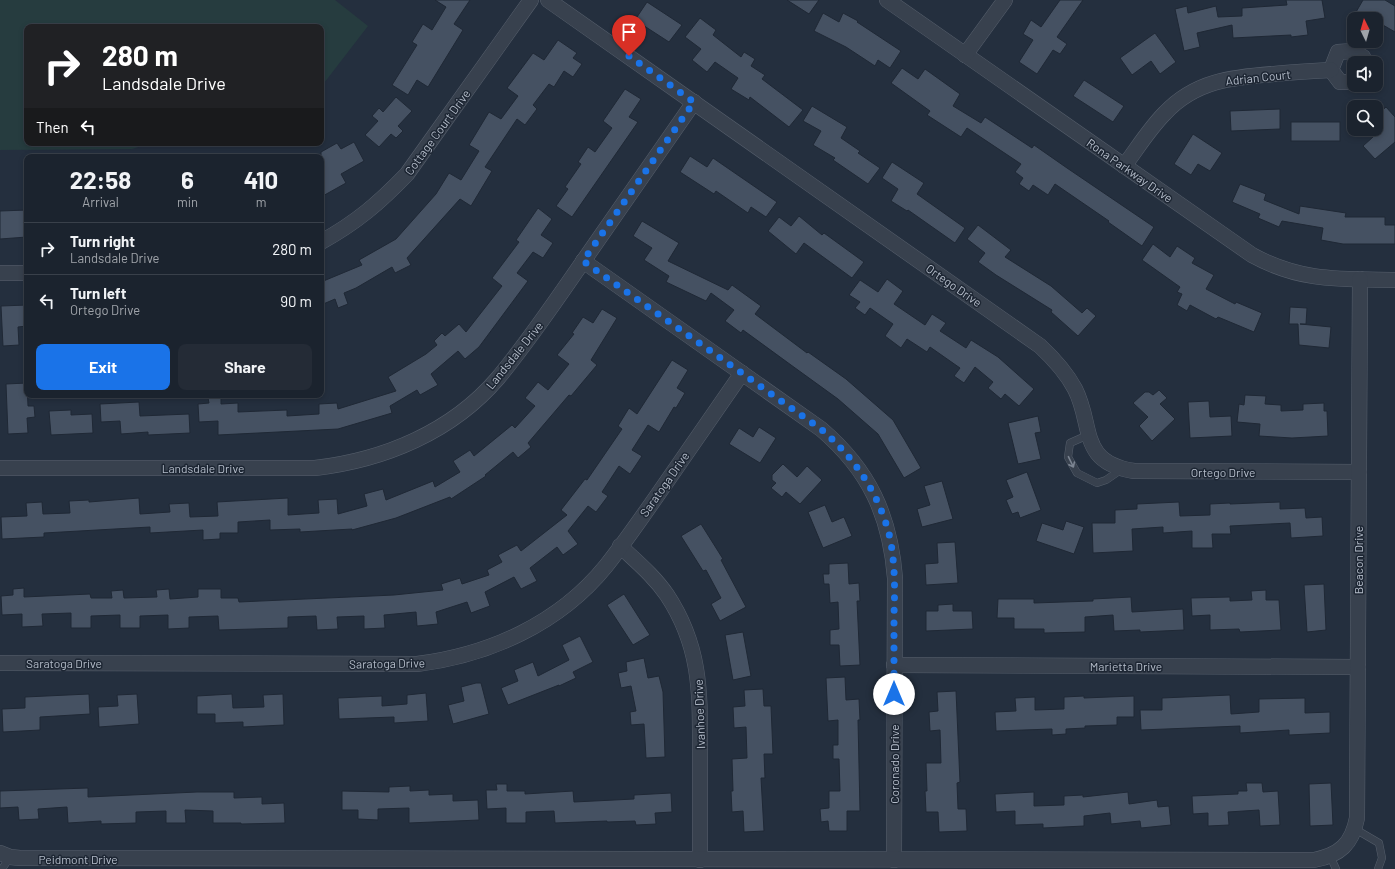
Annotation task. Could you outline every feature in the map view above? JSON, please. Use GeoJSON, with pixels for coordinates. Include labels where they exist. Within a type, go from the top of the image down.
{"type":"FeatureCollection","features":[{"type":"Feature","properties":{"kind":"street","name":"Cottage Court Drive"},"geometry":{"type":"LineString","coordinates":[[324,240],[364,215],[385,197],[407,174],[531,0]]}},
{"type":"Feature","properties":{"kind":"street","name":"Ortego Drive"},"geometry":{"type":"LineString","coordinates":[[548,0],[1040,346],[1063,369],[1075,389],[1082,407],[1088,435],[1093,446],[1101,457],[1112,465],[1122,469],[1134,471],[1359,472]]}},
{"type":"Feature","properties":{"kind":"street","name":"Rona Parkway Drive"},"geometry":{"type":"LineString","coordinates":[[887,0],[1263,262],[1290,272],[1316,278],[1395,280]]}},
{"type":"Feature","properties":{"kind":"street"},"geometry":{"type":"LineString","coordinates":[[965,55],[1005,0]]}},
{"type":"Feature","properties":{"kind":"street"},"geometry":{"type":"LineString","coordinates":[[1347,82],[1340,82],[1332,70],[1338,52],[1353,51],[1360,56]]}},
{"type":"Feature","properties":{"kind":"street","name":"Adrian Court"},"geometry":{"type":"LineString","coordinates":[[1124,166],[1154,125],[1166,112],[1184,97],[1205,85],[1224,79],[1243,76],[1332,70]]}},
{"type":"Feature","properties":{"kind":"street","name":"Landsdale Drive"},"geometry":{"type":"LineString","coordinates":[[0,468],[315,468],[351,463],[384,454],[427,434],[451,420],[473,402],[502,373],[539,325],[694,102]]}},
{"type":"Feature","properties":{"kind":"street","name":"Coronado Drive"},"geometry":{"type":"LineString","coordinates":[[583,261],[742,373],[831,438],[854,463],[872,491],[885,522],[893,558],[895,578],[894,860]]}},
{"type":"Feature","properties":{"kind":"street"},"geometry":{"type":"LineString","coordinates":[[0,273],[24,273]]}},
{"type":"Feature","properties":{"kind":"street","name":"Beacon Drive"},"geometry":{"type":"LineString","coordinates":[[1352,834],[1357,818],[1358,778],[1360,279]]}},
{"type":"Feature","properties":{"kind":"street","name":"Saratoga Drive"},"geometry":{"type":"LineString","coordinates":[[0,663],[417,664],[459,657],[496,645],[543,621],[567,604],[605,567],[742,373]]}},
{"type":"Feature","properties":{"kind":"street","name":"Ivanhoe Drive"},"geometry":{"type":"LineString","coordinates":[[620,546],[654,578],[666,594],[682,623],[694,654],[700,694],[700,860]]}},
{"type":"Feature","properties":{"kind":"street","name":"Marietta Drive"},"geometry":{"type":"LineString","coordinates":[[894,665],[1358,667]]}},
{"type":"Feature","properties":{"kind":"street","name":"Peidmont Drive"},"geometry":{"type":"LineString","coordinates":[[4,860],[20,858],[417,864],[700,860],[1314,860],[1333,863],[1352,834]]}},
{"type":"Feature","properties":{"kind":"lane"},"geometry":{"type":"LineString","coordinates":[[1088,435],[1070,443],[1068,457],[1077,473],[1097,483],[1106,480],[1122,469]]}},
{"type":"Feature","properties":{"kind":"lane"},"geometry":{"type":"LineString","coordinates":[[1352,834],[1379,843],[1382,858],[1378,869]]}},
{"type":"Feature","properties":{"kind":"green space"},"geometry":{"type":"Polygon","coordinates":[[[0,0],[335,0],[368,26],[324,83],[324,24],[24,24],[24,146],[142,146],[132,149],[0,150],[0,0]]]}},
{"type":"Feature","properties":{"kind":"building"},"geometry":{"type":"Polygon","coordinates":[[[435,0],[470,0],[454,24],[463,30],[428,87],[417,80],[408,95],[392,85],[417,45],[412,42],[423,24],[432,30],[446,7],[435,0]]]}},
{"type":"Feature","properties":{"kind":"building"},"geometry":{"type":"Polygon","coordinates":[[[787,0],[819,0],[809,14],[787,0]]]}},
{"type":"Feature","properties":{"kind":"building"},"geometry":{"type":"Polygon","coordinates":[[[1060,0],[1083,0],[1057,37],[1067,44],[1060,54],[1053,50],[1037,74],[1019,62],[1033,40],[1023,34],[1031,20],[1041,27],[1060,0]]]}},
{"type":"Feature","properties":{"kind":"building"},"geometry":{"type":"Polygon","coordinates":[[[1286,0],[1322,0],[1325,18],[1306,21],[1308,35],[1291,37],[1291,35],[1233,38],[1232,25],[1197,33],[1200,47],[1184,51],[1175,9],[1187,6],[1188,13],[1216,6],[1218,17],[1242,16],[1242,8],[1287,5],[1286,0]]]}},
{"type":"Feature","properties":{"kind":"building"},"geometry":{"type":"Polygon","coordinates":[[[1363,0],[1385,0],[1395,6],[1395,32],[1383,25],[1383,12],[1356,12],[1363,0]]]}},
{"type":"Feature","properties":{"kind":"building"},"geometry":{"type":"Polygon","coordinates":[[[647,2],[682,25],[669,42],[635,20],[647,2]]]}},
{"type":"Feature","properties":{"kind":"building"},"geometry":{"type":"Polygon","coordinates":[[[823,13],[839,22],[843,13],[858,21],[857,22],[901,51],[890,68],[878,60],[875,66],[846,47],[814,31],[823,13]]]}},
{"type":"Feature","properties":{"kind":"building"},"geometry":{"type":"Polygon","coordinates":[[[700,18],[716,30],[713,35],[741,57],[744,52],[755,59],[751,66],[765,75],[762,79],[803,110],[789,127],[750,97],[749,100],[731,89],[738,78],[715,62],[707,72],[692,60],[701,49],[685,37],[700,18]]]}},
{"type":"Feature","properties":{"kind":"building"},"geometry":{"type":"Polygon","coordinates":[[[1155,33],[1176,62],[1160,74],[1151,61],[1132,75],[1120,58],[1155,33]]]}},
{"type":"Feature","properties":{"kind":"building"},"geometry":{"type":"Polygon","coordinates":[[[558,40],[577,53],[573,58],[582,64],[573,77],[564,71],[554,87],[549,84],[533,105],[537,109],[525,125],[517,119],[485,167],[492,171],[471,206],[460,199],[407,258],[411,265],[395,273],[392,267],[356,288],[344,293],[348,304],[338,308],[335,299],[324,304],[324,281],[362,265],[359,260],[396,239],[436,194],[449,173],[461,180],[479,151],[469,145],[489,112],[501,119],[518,96],[507,88],[533,53],[544,60],[558,40]]]}},
{"type":"Feature","properties":{"kind":"building"},"geometry":{"type":"Polygon","coordinates":[[[902,68],[918,79],[925,69],[960,94],[953,106],[981,123],[985,117],[1032,148],[1034,145],[1154,227],[1142,246],[1108,222],[1109,221],[1055,184],[1048,195],[1033,185],[1029,191],[1019,184],[1023,178],[1015,172],[1021,164],[967,128],[961,137],[927,115],[930,111],[891,83],[902,68]]]}},
{"type":"Feature","properties":{"kind":"building"},"geometry":{"type":"Polygon","coordinates":[[[1084,80],[1124,106],[1113,122],[1073,96],[1084,80]]]}},
{"type":"Feature","properties":{"kind":"building"},"geometry":{"type":"Polygon","coordinates":[[[625,89],[641,99],[629,117],[638,122],[572,217],[556,206],[568,189],[565,187],[581,164],[578,162],[588,147],[595,152],[612,128],[603,121],[625,89]]]}},
{"type":"Feature","properties":{"kind":"building"},"geometry":{"type":"Polygon","coordinates":[[[396,97],[412,111],[398,126],[403,131],[396,138],[391,134],[379,147],[365,135],[378,121],[372,116],[379,108],[383,112],[396,97]]]}},
{"type":"Feature","properties":{"kind":"building"},"geometry":{"type":"Polygon","coordinates":[[[812,106],[847,127],[841,138],[860,151],[858,153],[880,168],[868,184],[833,160],[835,158],[813,145],[821,131],[803,121],[812,106]]]}},
{"type":"Feature","properties":{"kind":"building"},"geometry":{"type":"Polygon","coordinates":[[[1386,107],[1395,117],[1395,142],[1375,159],[1363,146],[1374,136],[1383,136],[1383,110],[1386,107]]]}},
{"type":"Feature","properties":{"kind":"building"},"geometry":{"type":"Polygon","coordinates":[[[1280,109],[1280,129],[1231,131],[1230,111],[1280,109]]]}},
{"type":"Feature","properties":{"kind":"building"},"geometry":{"type":"Polygon","coordinates":[[[1291,122],[1340,122],[1340,141],[1291,141],[1291,122]]]}},
{"type":"Feature","properties":{"kind":"building"},"geometry":{"type":"Polygon","coordinates":[[[1193,134],[1222,153],[1210,171],[1198,164],[1191,175],[1174,164],[1193,134]]]}},
{"type":"Feature","properties":{"kind":"building"},"geometry":{"type":"Polygon","coordinates":[[[354,142],[364,161],[341,174],[346,183],[324,195],[324,154],[321,154],[321,152],[337,143],[341,149],[354,142]]]}},
{"type":"Feature","properties":{"kind":"building"},"geometry":{"type":"Polygon","coordinates":[[[690,156],[707,167],[713,158],[777,202],[766,217],[751,207],[748,213],[716,191],[714,194],[680,172],[690,156]]]}},
{"type":"Feature","properties":{"kind":"building"},"geometry":{"type":"Polygon","coordinates":[[[892,162],[924,183],[917,194],[965,228],[955,243],[908,210],[907,211],[891,201],[898,189],[882,178],[892,162]]]}},
{"type":"Feature","properties":{"kind":"building"},"geometry":{"type":"Polygon","coordinates":[[[1240,184],[1266,194],[1264,200],[1299,214],[1300,206],[1346,213],[1345,217],[1385,217],[1385,225],[1395,225],[1395,244],[1343,244],[1321,240],[1323,228],[1282,221],[1279,227],[1258,218],[1260,214],[1232,202],[1240,184]]]}},
{"type":"Feature","properties":{"kind":"building"},"geometry":{"type":"Polygon","coordinates":[[[538,208],[552,219],[541,235],[553,243],[543,258],[533,252],[517,273],[528,281],[479,347],[465,359],[458,351],[431,374],[438,385],[420,395],[417,390],[390,406],[392,413],[338,429],[218,435],[218,421],[199,422],[198,404],[209,403],[208,398],[221,398],[221,404],[238,403],[238,412],[287,410],[287,416],[319,414],[319,404],[337,403],[338,409],[396,391],[388,377],[426,354],[437,345],[434,341],[442,333],[445,336],[459,324],[466,332],[502,286],[492,278],[519,242],[516,240],[538,208]]]}},
{"type":"Feature","properties":{"kind":"building"},"geometry":{"type":"Polygon","coordinates":[[[24,210],[24,237],[0,239],[0,211],[24,210]]]}},
{"type":"Feature","properties":{"kind":"building"},"geometry":{"type":"Polygon","coordinates":[[[799,216],[822,235],[824,233],[864,262],[852,278],[804,243],[796,254],[768,231],[779,217],[791,226],[799,216]]]}},
{"type":"Feature","properties":{"kind":"building"},"geometry":{"type":"Polygon","coordinates":[[[642,221],[679,243],[668,261],[728,290],[732,285],[761,306],[755,314],[807,353],[808,352],[846,379],[893,420],[921,468],[904,478],[878,434],[838,399],[743,330],[741,333],[725,321],[734,310],[711,293],[706,301],[666,282],[669,276],[644,260],[652,248],[633,236],[642,221]]]}},
{"type":"Feature","properties":{"kind":"building"},"geometry":{"type":"Polygon","coordinates":[[[978,225],[1011,250],[1005,257],[1051,286],[1082,313],[1087,308],[1096,316],[1078,336],[1051,312],[1052,310],[978,262],[985,253],[967,239],[978,225]]]}},
{"type":"Feature","properties":{"kind":"building"},"geometry":{"type":"Polygon","coordinates":[[[1153,244],[1170,257],[1177,246],[1195,258],[1192,263],[1214,275],[1206,289],[1235,304],[1236,302],[1262,313],[1254,332],[1218,317],[1216,319],[1190,305],[1187,311],[1177,305],[1182,294],[1177,292],[1180,287],[1142,260],[1153,244]]]}},
{"type":"Feature","properties":{"kind":"building"},"geometry":{"type":"Polygon","coordinates":[[[887,279],[903,291],[894,304],[925,325],[932,314],[946,323],[940,331],[966,348],[971,340],[998,357],[1034,389],[1019,406],[1005,394],[1001,399],[988,388],[993,382],[975,367],[964,383],[954,376],[960,368],[930,347],[927,352],[907,339],[901,348],[885,336],[893,324],[870,308],[865,315],[855,308],[860,302],[849,295],[860,280],[878,292],[887,279]]]}},
{"type":"Feature","properties":{"kind":"building"},"geometry":{"type":"Polygon","coordinates":[[[24,305],[24,326],[18,327],[19,345],[3,346],[1,306],[24,305]]]}},
{"type":"Feature","properties":{"kind":"building"},"geometry":{"type":"Polygon","coordinates":[[[1290,307],[1307,308],[1306,324],[1300,324],[1331,327],[1329,348],[1299,345],[1298,324],[1289,324],[1290,307]]]}},
{"type":"Feature","properties":{"kind":"building"},"geometry":{"type":"Polygon","coordinates":[[[602,309],[617,318],[591,360],[597,365],[528,443],[531,447],[518,458],[513,452],[485,475],[486,476],[451,499],[450,497],[396,518],[352,530],[300,532],[300,529],[270,530],[270,520],[238,522],[238,533],[220,533],[220,539],[203,540],[203,530],[150,533],[150,527],[44,533],[44,537],[2,539],[1,517],[27,516],[26,503],[42,502],[43,514],[70,513],[69,501],[89,500],[89,502],[139,498],[140,514],[170,512],[169,504],[189,503],[190,517],[218,516],[217,502],[288,498],[288,515],[319,513],[318,500],[337,499],[338,514],[367,506],[364,494],[383,489],[386,500],[433,481],[435,487],[460,472],[453,461],[470,450],[474,456],[512,425],[515,428],[535,406],[525,398],[538,382],[548,390],[569,364],[557,355],[574,334],[572,333],[583,317],[593,323],[602,309]]]}},
{"type":"Feature","properties":{"kind":"building"},"geometry":{"type":"Polygon","coordinates":[[[672,360],[688,370],[677,388],[685,393],[676,408],[674,407],[659,432],[648,425],[632,450],[642,456],[630,474],[619,466],[602,492],[608,496],[596,512],[588,506],[568,531],[578,544],[563,555],[557,547],[530,568],[537,581],[521,589],[514,577],[485,592],[490,606],[471,613],[467,602],[436,612],[438,624],[417,626],[416,612],[384,615],[385,628],[364,629],[364,616],[337,617],[338,629],[317,630],[316,616],[288,617],[288,628],[219,630],[218,616],[189,617],[189,628],[168,629],[168,615],[140,616],[140,628],[120,628],[120,615],[91,616],[91,628],[71,628],[71,613],[42,614],[43,626],[22,627],[22,614],[2,615],[1,596],[13,595],[13,589],[24,588],[24,597],[90,594],[91,598],[112,598],[111,591],[123,590],[124,598],[157,597],[156,590],[169,589],[170,599],[198,597],[198,589],[221,589],[221,598],[238,598],[239,602],[394,595],[443,590],[441,584],[460,578],[462,584],[489,575],[487,570],[502,562],[498,555],[517,545],[521,551],[567,515],[561,510],[585,479],[587,480],[622,429],[618,426],[629,408],[637,414],[672,360]]]}},
{"type":"Feature","properties":{"kind":"building"},"geometry":{"type":"Polygon","coordinates":[[[24,383],[24,398],[28,398],[28,406],[34,406],[35,417],[27,418],[28,433],[8,434],[6,384],[24,383]]]}},
{"type":"Feature","properties":{"kind":"building"},"geometry":{"type":"Polygon","coordinates":[[[1159,390],[1167,398],[1160,404],[1175,419],[1152,441],[1139,426],[1148,417],[1133,403],[1145,392],[1149,392],[1153,395],[1159,390]]]}},
{"type":"Feature","properties":{"kind":"building"},"geometry":{"type":"Polygon","coordinates":[[[1245,395],[1266,396],[1265,404],[1281,405],[1281,411],[1303,410],[1303,404],[1324,403],[1324,411],[1327,411],[1328,436],[1292,438],[1259,436],[1260,424],[1237,422],[1239,404],[1244,405],[1245,395]]]}},
{"type":"Feature","properties":{"kind":"building"},"geometry":{"type":"Polygon","coordinates":[[[1209,401],[1210,417],[1231,416],[1232,436],[1190,438],[1188,402],[1209,401]]]}},
{"type":"Feature","properties":{"kind":"building"},"geometry":{"type":"Polygon","coordinates":[[[139,402],[140,416],[189,414],[190,433],[148,435],[148,432],[121,434],[120,421],[101,422],[100,404],[139,402]]]}},
{"type":"Feature","properties":{"kind":"building"},"geometry":{"type":"Polygon","coordinates":[[[71,410],[71,415],[92,414],[93,433],[51,435],[49,411],[71,410]]]}},
{"type":"Feature","properties":{"kind":"building"},"geometry":{"type":"Polygon","coordinates":[[[1038,416],[1041,432],[1035,433],[1041,459],[1018,464],[1008,423],[1038,416]]]}},
{"type":"Feature","properties":{"kind":"building"},"geometry":{"type":"Polygon","coordinates":[[[759,427],[776,438],[760,463],[729,444],[739,428],[753,437],[759,427]]]}},
{"type":"Feature","properties":{"kind":"building"},"geometry":{"type":"Polygon","coordinates":[[[783,464],[797,477],[807,466],[822,480],[800,504],[786,492],[782,497],[771,488],[776,483],[772,480],[772,475],[783,464]]]}},
{"type":"Feature","properties":{"kind":"building"},"geometry":{"type":"Polygon","coordinates":[[[1027,472],[1041,510],[1020,518],[1018,512],[1012,514],[1006,500],[1013,497],[1006,480],[1027,472]]]}},
{"type":"Feature","properties":{"kind":"building"},"geometry":{"type":"Polygon","coordinates":[[[942,481],[953,519],[922,527],[917,509],[930,505],[924,486],[942,481]]]}},
{"type":"Feature","properties":{"kind":"building"},"geometry":{"type":"Polygon","coordinates":[[[1179,502],[1180,516],[1210,515],[1210,504],[1280,502],[1280,509],[1305,508],[1306,518],[1322,517],[1323,536],[1291,538],[1290,523],[1230,526],[1231,534],[1212,534],[1213,548],[1192,548],[1192,531],[1163,533],[1163,527],[1132,529],[1133,551],[1093,553],[1092,523],[1115,523],[1115,510],[1137,509],[1137,504],[1179,502]]]}},
{"type":"Feature","properties":{"kind":"building"},"geometry":{"type":"Polygon","coordinates":[[[825,505],[832,522],[844,517],[852,536],[823,548],[808,512],[825,505]]]}},
{"type":"Feature","properties":{"kind":"building"},"geometry":{"type":"Polygon","coordinates":[[[1066,521],[1084,527],[1074,554],[1036,541],[1042,523],[1063,530],[1066,521]]]}},
{"type":"Feature","properties":{"kind":"building"},"geometry":{"type":"Polygon","coordinates":[[[701,524],[723,559],[721,560],[746,607],[720,621],[711,604],[721,598],[706,570],[703,571],[681,536],[701,524]]]}},
{"type":"Feature","properties":{"kind":"building"},"geometry":{"type":"Polygon","coordinates":[[[955,542],[958,583],[926,585],[925,564],[938,563],[937,543],[955,542]]]}},
{"type":"Feature","properties":{"kind":"building"},"geometry":{"type":"Polygon","coordinates":[[[848,563],[849,584],[859,583],[860,601],[857,601],[860,665],[840,666],[839,645],[830,645],[830,630],[839,629],[838,602],[830,603],[829,584],[824,584],[823,574],[829,574],[829,564],[848,563]]]}},
{"type":"Feature","properties":{"kind":"building"},"geometry":{"type":"Polygon","coordinates":[[[1324,584],[1326,630],[1307,632],[1304,585],[1324,584]]]}},
{"type":"Feature","properties":{"kind":"building"},"geometry":{"type":"Polygon","coordinates":[[[1266,590],[1266,600],[1279,600],[1281,630],[1240,632],[1239,629],[1210,630],[1210,615],[1192,616],[1191,598],[1230,597],[1230,601],[1252,600],[1251,591],[1266,590]]]}},
{"type":"Feature","properties":{"kind":"building"},"geometry":{"type":"Polygon","coordinates":[[[624,594],[650,635],[633,645],[607,605],[624,594]]]}},
{"type":"Feature","properties":{"kind":"building"},"geometry":{"type":"Polygon","coordinates":[[[1131,597],[1132,612],[1183,609],[1184,630],[1140,632],[1140,630],[1114,631],[1113,615],[1085,617],[1085,632],[1044,633],[1044,629],[1014,629],[1014,618],[997,618],[998,599],[1034,599],[1034,603],[1093,601],[1093,599],[1131,597]]]}},
{"type":"Feature","properties":{"kind":"building"},"geometry":{"type":"Polygon","coordinates":[[[953,604],[953,611],[972,611],[973,629],[926,631],[926,611],[938,611],[938,605],[953,604]]]}},
{"type":"Feature","properties":{"kind":"building"},"geometry":{"type":"Polygon","coordinates":[[[743,632],[751,676],[733,680],[725,635],[743,632]]]}},
{"type":"Feature","properties":{"kind":"building"},"geometry":{"type":"Polygon","coordinates":[[[580,636],[593,662],[573,672],[576,678],[508,705],[501,688],[518,681],[514,670],[533,662],[538,676],[569,660],[562,645],[580,636]]]}},
{"type":"Feature","properties":{"kind":"building"},"geometry":{"type":"Polygon","coordinates":[[[644,658],[648,678],[659,676],[663,692],[665,757],[646,758],[644,724],[631,725],[630,712],[636,711],[631,686],[621,688],[618,673],[627,671],[626,662],[644,658]]]}},
{"type":"Feature","properties":{"kind":"building"},"geometry":{"type":"Polygon","coordinates":[[[845,677],[846,700],[859,699],[860,811],[847,811],[847,831],[829,831],[828,821],[821,822],[820,809],[829,808],[829,791],[840,791],[839,759],[833,759],[833,745],[838,745],[838,720],[828,721],[826,678],[845,677]]]}},
{"type":"Feature","properties":{"kind":"building"},"geometry":{"type":"Polygon","coordinates":[[[481,683],[489,714],[453,724],[448,705],[464,701],[461,687],[481,683]]]}},
{"type":"Feature","properties":{"kind":"building"},"geometry":{"type":"Polygon","coordinates":[[[763,689],[764,706],[771,706],[773,754],[764,754],[765,778],[761,778],[764,831],[744,832],[743,811],[732,812],[731,791],[733,791],[732,759],[747,758],[746,727],[734,728],[733,707],[745,706],[744,690],[763,689]]]}},
{"type":"Feature","properties":{"kind":"building"},"geometry":{"type":"Polygon","coordinates":[[[956,691],[960,782],[957,783],[958,809],[966,809],[967,831],[939,832],[938,812],[926,812],[926,763],[941,763],[940,730],[930,731],[929,712],[938,711],[937,692],[956,691]]]}},
{"type":"Feature","properties":{"kind":"building"},"geometry":{"type":"Polygon","coordinates":[[[426,693],[428,721],[394,723],[394,717],[339,719],[338,698],[382,696],[382,706],[407,704],[407,695],[426,693]]]}},
{"type":"Feature","properties":{"kind":"building"},"geometry":{"type":"Polygon","coordinates":[[[89,694],[90,714],[40,717],[40,730],[3,732],[2,709],[25,708],[25,697],[89,694]]]}},
{"type":"Feature","properties":{"kind":"building"},"geometry":{"type":"Polygon","coordinates":[[[137,694],[139,724],[99,727],[98,707],[118,706],[117,695],[137,694]]]}},
{"type":"Feature","properties":{"kind":"building"},"geometry":{"type":"Polygon","coordinates":[[[232,694],[233,708],[264,707],[263,695],[283,694],[284,725],[243,727],[243,722],[215,723],[215,714],[197,714],[197,696],[232,694]]]}},
{"type":"Feature","properties":{"kind":"building"},"geometry":{"type":"Polygon","coordinates":[[[1230,695],[1231,714],[1259,712],[1259,699],[1305,698],[1305,713],[1330,712],[1330,733],[1289,735],[1289,730],[1240,733],[1240,726],[1141,730],[1140,710],[1162,710],[1162,698],[1230,695]]]}},
{"type":"Feature","properties":{"kind":"building"},"geometry":{"type":"Polygon","coordinates":[[[1084,696],[1084,698],[1134,696],[1134,717],[1117,717],[1117,725],[1085,726],[1085,728],[1066,729],[1066,734],[1052,735],[1052,729],[996,731],[995,712],[1016,711],[1015,698],[1035,697],[1035,710],[1064,709],[1064,697],[1084,696]]]}},
{"type":"Feature","properties":{"kind":"building"},"geometry":{"type":"Polygon","coordinates":[[[1246,783],[1262,783],[1263,792],[1278,791],[1280,825],[1260,826],[1259,810],[1228,812],[1229,825],[1208,826],[1208,813],[1193,814],[1192,796],[1238,794],[1238,791],[1247,791],[1246,783]]]}},
{"type":"Feature","properties":{"kind":"building"},"geometry":{"type":"Polygon","coordinates":[[[1331,783],[1333,825],[1310,826],[1309,784],[1331,783]]]}},
{"type":"Feature","properties":{"kind":"building"},"geometry":{"type":"Polygon","coordinates":[[[496,784],[507,784],[507,791],[525,791],[525,794],[573,791],[574,802],[634,799],[634,795],[671,793],[672,812],[655,813],[656,824],[636,825],[635,821],[555,823],[554,811],[526,812],[526,823],[506,823],[506,808],[487,809],[486,790],[497,790],[496,784]]]}},
{"type":"Feature","properties":{"kind":"building"},"geometry":{"type":"Polygon","coordinates":[[[410,786],[410,791],[429,790],[429,795],[453,794],[453,801],[478,800],[479,820],[409,823],[409,808],[378,809],[378,820],[358,819],[358,810],[342,810],[342,791],[389,792],[389,787],[410,786]]]}},
{"type":"Feature","properties":{"kind":"building"},"geometry":{"type":"Polygon","coordinates":[[[88,788],[88,797],[197,792],[234,792],[234,798],[262,797],[262,804],[284,803],[285,823],[213,823],[213,811],[185,810],[186,823],[166,823],[166,811],[136,812],[136,823],[101,824],[101,821],[68,823],[67,807],[38,809],[39,819],[19,820],[18,807],[0,808],[0,791],[88,788]]]}},
{"type":"Feature","properties":{"kind":"building"},"geometry":{"type":"Polygon","coordinates":[[[1034,792],[1034,806],[1064,805],[1064,796],[1083,795],[1083,797],[1128,792],[1129,804],[1157,800],[1158,807],[1169,806],[1171,825],[1141,828],[1140,821],[1111,824],[1110,813],[1084,816],[1084,826],[1043,828],[1043,824],[1015,825],[1015,811],[996,812],[995,794],[1034,792]]]}},
{"type":"Feature","properties":{"kind":"route"},"geometry":{"type":"LineString","coordinates":[[629,56],[694,102],[583,261],[821,429],[843,450],[864,476],[880,506],[890,538],[893,558],[895,578],[894,694]]}}]}
